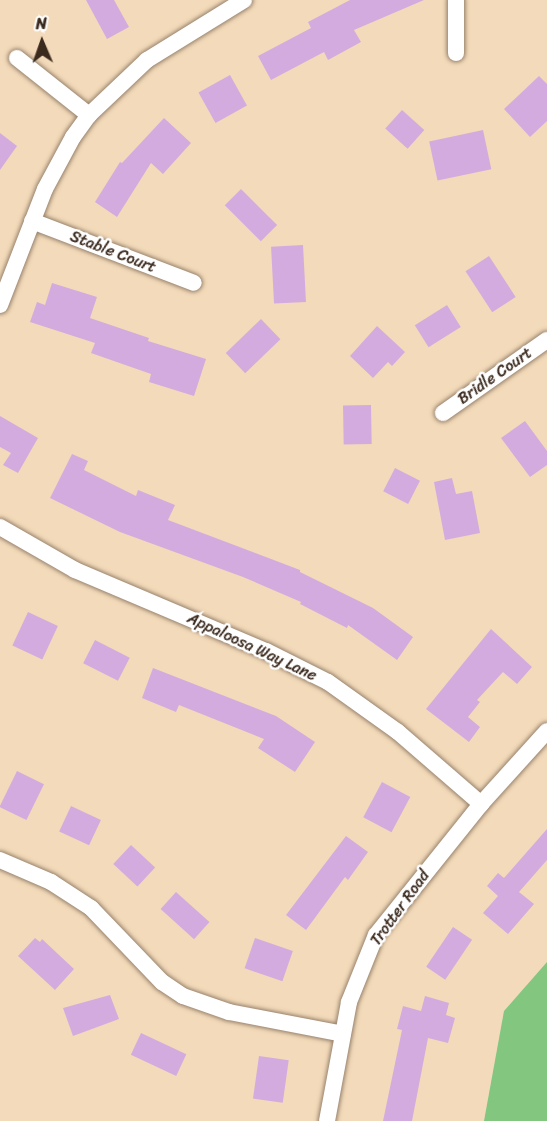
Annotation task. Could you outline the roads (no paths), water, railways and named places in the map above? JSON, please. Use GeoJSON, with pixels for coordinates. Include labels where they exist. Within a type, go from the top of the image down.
{"type":"FeatureCollection","features":[{"type":"Feature","properties":{"kind":"street"},"geometry":{"type":"LineString","coordinates":[[0,305],[45,189],[73,137],[89,115],[147,60],[244,0]]}},
{"type":"Feature","properties":{"kind":"street"},"geometry":{"type":"LineString","coordinates":[[456,0],[456,53]]}},
{"type":"Feature","properties":{"kind":"street"},"geometry":{"type":"LineString","coordinates":[[17,58],[89,115]]}},
{"type":"Feature","properties":{"kind":"street","name":"Stable Court"},"geometry":{"type":"LineString","coordinates":[[32,221],[194,283]]}},
{"type":"Feature","properties":{"kind":"street","name":"Bridle Court"},"geometry":{"type":"LineString","coordinates":[[443,413],[547,340]]}},
{"type":"Feature","properties":{"kind":"street","name":"Appaloosa Way Lane"},"geometry":{"type":"LineString","coordinates":[[0,527],[75,570],[266,651],[328,682],[398,732],[481,804]]}},
{"type":"Feature","properties":{"kind":"street","name":"Trotter Road"},"geometry":{"type":"LineString","coordinates":[[327,1121],[349,1002],[376,935],[481,804],[547,731]]}},
{"type":"Feature","properties":{"kind":"street"},"geometry":{"type":"LineString","coordinates":[[0,860],[51,882],[91,908],[162,982],[183,996],[229,1011],[343,1034]]}}]}
